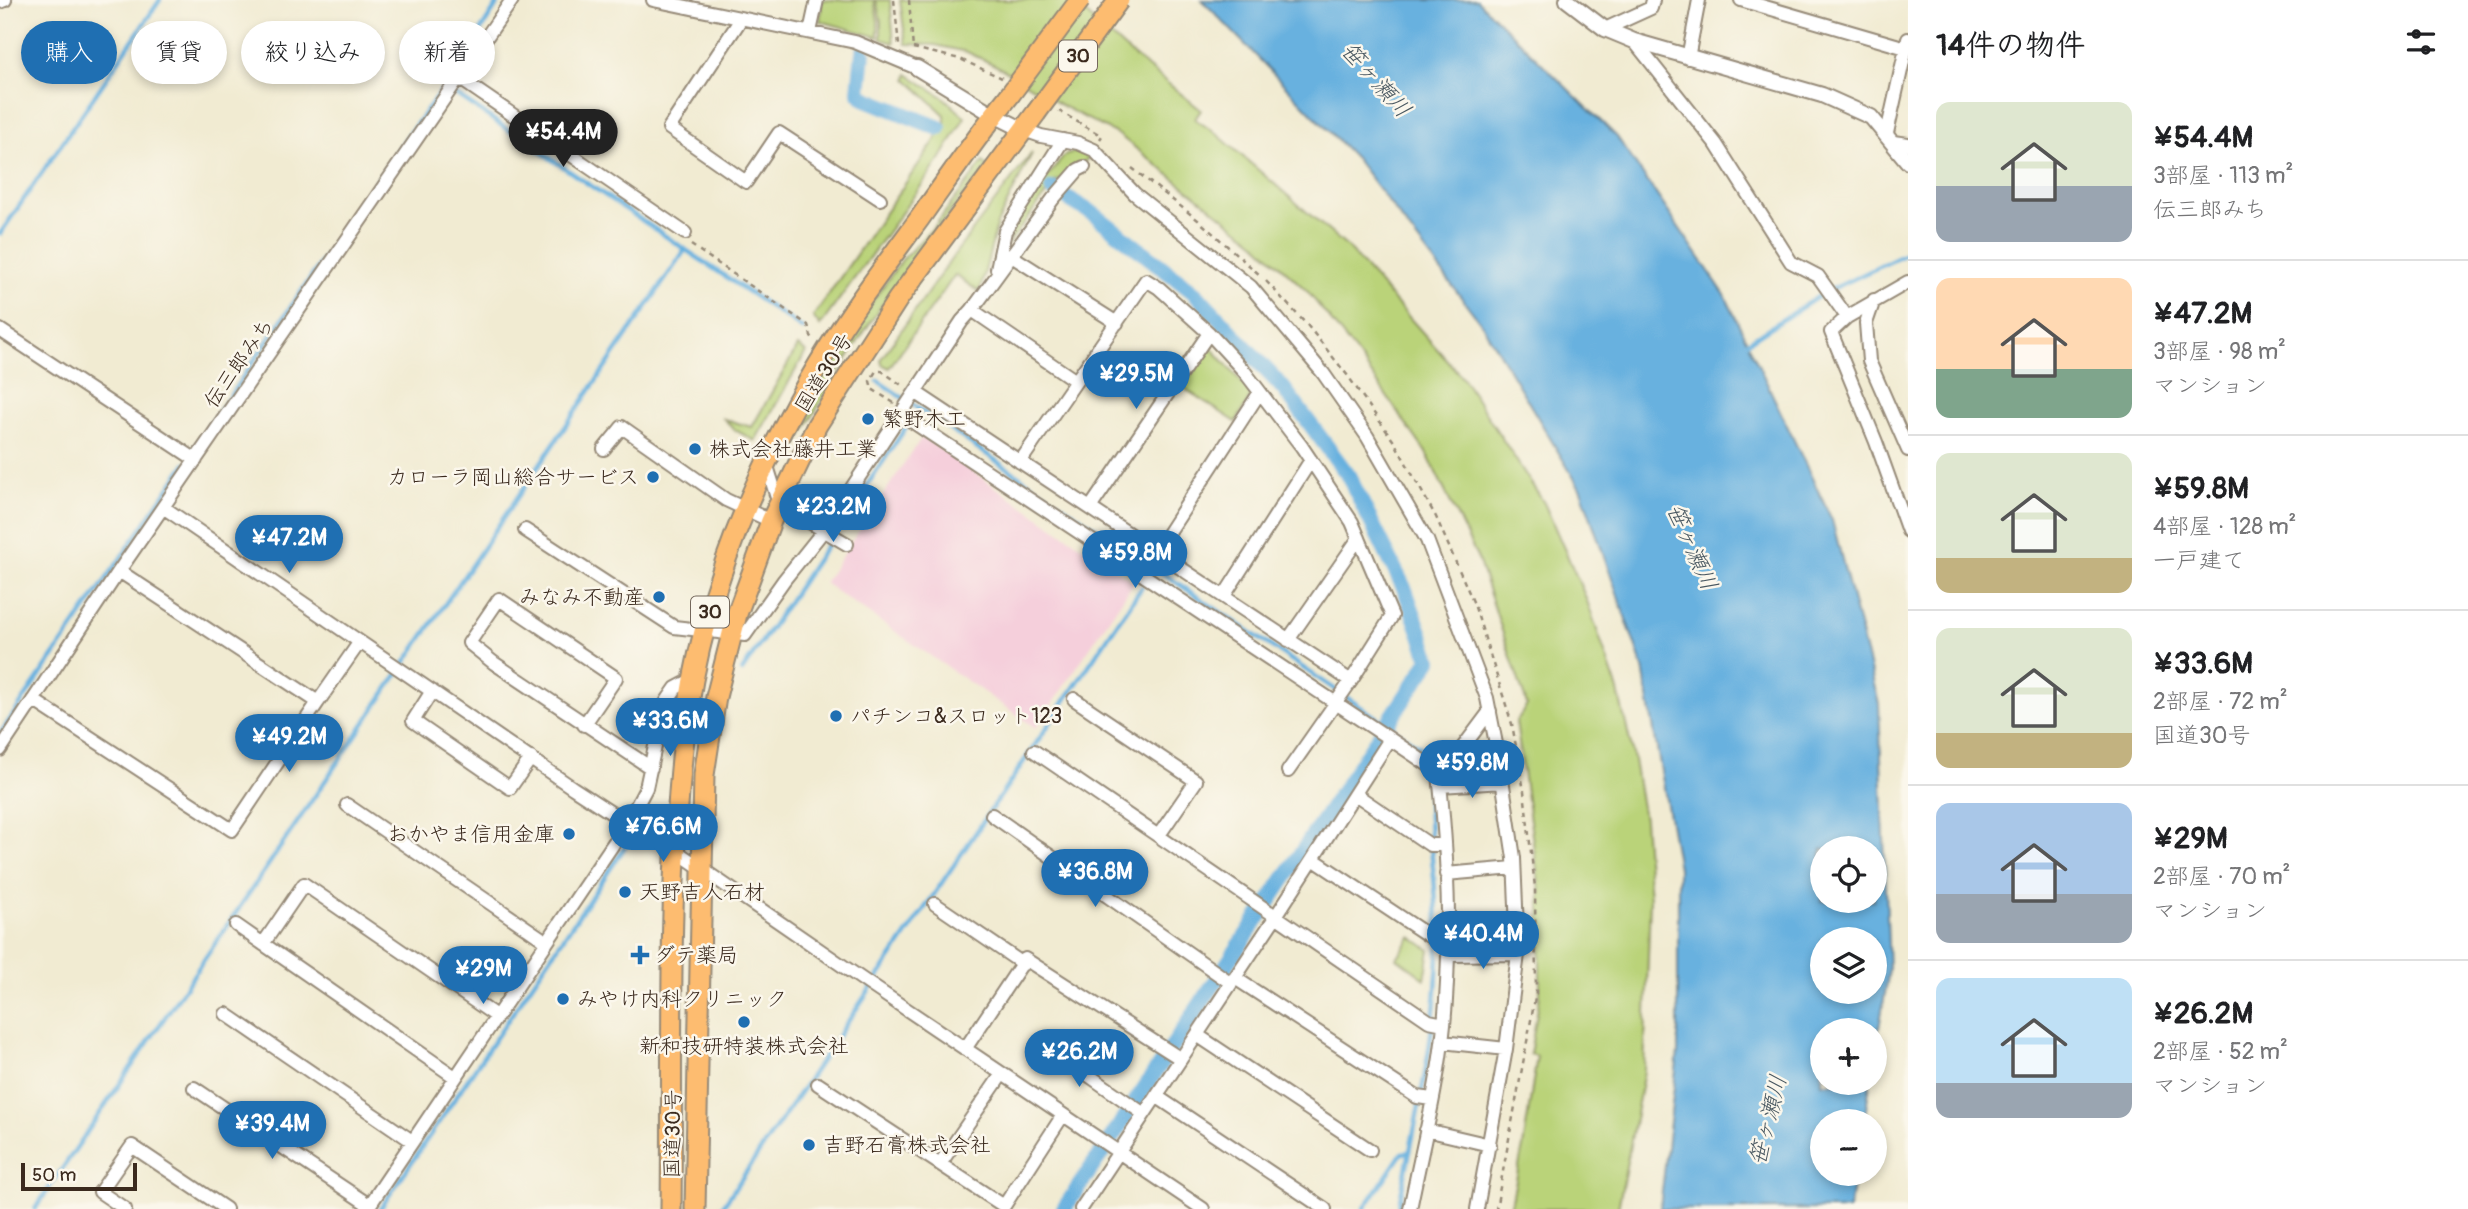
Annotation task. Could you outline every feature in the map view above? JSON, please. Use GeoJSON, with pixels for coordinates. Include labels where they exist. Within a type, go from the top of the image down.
{"type":"FeatureCollection","features":[{"type":"Feature","properties":{"kind":"highway","name":"国道30号"},"geometry":{"type":"LineString","coordinates":[[671,1209],[676,853],[684,738],[701,652],[717,633],[759,550],[766,462],[809,380],[881,270],[1080,0]]}},
{"type":"Feature","properties":{"kind":"highway","name":"国道30号"},"geometry":{"type":"LineString","coordinates":[[695,1209],[704,775],[717,633],[729,553],[763,513],[857,360],[898,299],[1119,0]]}},
{"type":"Feature","properties":{"kind":"street"},"geometry":{"type":"LineString","coordinates":[[0,2],[5,0]]}},
{"type":"Feature","properties":{"kind":"street","name":"伝三郎みち"},"geometry":{"type":"LineString","coordinates":[[495,25],[512,0]]}},
{"type":"Feature","properties":{"kind":"street"},"geometry":{"type":"LineString","coordinates":[[653,0],[685,3],[741,19],[855,42],[915,62],[994,116],[1024,130],[1078,143],[1094,150],[1135,194],[1251,288],[1323,373],[1367,436],[1427,540],[1456,611],[1490,711],[1503,782],[1514,868],[1518,954],[1506,1049],[1477,1209]]}},
{"type":"Feature","properties":{"kind":"street"},"geometry":{"type":"LineString","coordinates":[[810,32],[817,0]]}},
{"type":"Feature","properties":{"kind":"street"},"geometry":{"type":"LineString","coordinates":[[1567,0],[1605,29],[1634,41],[1822,95],[1871,117],[1908,162]]}},
{"type":"Feature","properties":{"kind":"street"},"geometry":{"type":"LineString","coordinates":[[1605,29],[1651,8],[1653,0]]}},
{"type":"Feature","properties":{"kind":"street"},"geometry":{"type":"LineString","coordinates":[[1688,58],[1699,0]]}},
{"type":"Feature","properties":{"kind":"street"},"geometry":{"type":"LineString","coordinates":[[1741,0],[1907,43],[1890,138]]}},
{"type":"Feature","properties":{"kind":"street"},"geometry":{"type":"LineString","coordinates":[[741,19],[668,128],[746,182],[779,133],[880,199]]}},
{"type":"Feature","properties":{"kind":"street"},"geometry":{"type":"LineString","coordinates":[[1634,41],[1716,144],[1791,262],[1818,276],[1847,317]]}},
{"type":"Feature","properties":{"kind":"street","name":"伝三郎みち"},"geometry":{"type":"LineString","coordinates":[[0,750],[119,571],[455,84]]}},
{"type":"Feature","properties":{"kind":"street"},"geometry":{"type":"LineString","coordinates":[[468,84],[685,233]]}},
{"type":"Feature","properties":{"kind":"street"},"geometry":{"type":"LineString","coordinates":[[1890,138],[1908,144]]}},
{"type":"Feature","properties":{"kind":"street"},"geometry":{"type":"LineString","coordinates":[[995,277],[1005,231],[1063,140]]}},
{"type":"Feature","properties":{"kind":"street"},"geometry":{"type":"LineString","coordinates":[[525,530],[674,627],[745,635],[784,580],[826,531],[909,407],[962,321],[1053,199],[1078,170],[1084,167]]}},
{"type":"Feature","properties":{"kind":"street"},"geometry":{"type":"LineString","coordinates":[[1010,255],[1117,323]]}},
{"type":"Feature","properties":{"kind":"street"},"geometry":{"type":"LineString","coordinates":[[1020,462],[1146,280],[1159,288],[1209,333],[1260,393],[1311,460],[1352,522],[1392,615],[1343,693],[1287,771]]}},
{"type":"Feature","properties":{"kind":"street"},"geometry":{"type":"LineString","coordinates":[[1908,282],[1847,317],[1831,332],[1908,531]]}},
{"type":"Feature","properties":{"kind":"street"},"geometry":{"type":"LineString","coordinates":[[1874,300],[1866,323],[1870,361],[1908,450]]}},
{"type":"Feature","properties":{"kind":"street"},"geometry":{"type":"LineString","coordinates":[[972,310],[1076,381]]}},
{"type":"Feature","properties":{"kind":"street"},"geometry":{"type":"LineString","coordinates":[[0,330],[195,460]]}},
{"type":"Feature","properties":{"kind":"street"},"geometry":{"type":"LineString","coordinates":[[1090,508],[1209,333]]}},
{"type":"Feature","properties":{"kind":"street"},"geometry":{"type":"LineString","coordinates":[[1156,552],[1260,393]]}},
{"type":"Feature","properties":{"kind":"street"},"geometry":{"type":"LineString","coordinates":[[909,407],[1020,462],[1288,640],[1383,735],[1436,770],[1439,780],[1437,845],[1446,874],[1442,940],[1449,955],[1437,1022],[1442,1042],[1425,1098],[1426,1130],[1410,1209]]}},
{"type":"Feature","properties":{"kind":"street"},"geometry":{"type":"LineString","coordinates":[[909,407],[1343,693]]}},
{"type":"Feature","properties":{"kind":"street"},"geometry":{"type":"LineString","coordinates":[[604,449],[622,427],[726,500],[826,531],[843,542]]}},
{"type":"Feature","properties":{"kind":"street"},"geometry":{"type":"LineString","coordinates":[[1224,596],[1311,460]]}},
{"type":"Feature","properties":{"kind":"street"},"geometry":{"type":"LineString","coordinates":[[763,513],[766,462]]}},
{"type":"Feature","properties":{"kind":"street"},"geometry":{"type":"LineString","coordinates":[[163,508],[399,670],[639,827],[1203,1209]]}},
{"type":"Feature","properties":{"kind":"street"},"geometry":{"type":"LineString","coordinates":[[1288,640],[1359,538]]}},
{"type":"Feature","properties":{"kind":"street"},"geometry":{"type":"LineString","coordinates":[[119,571],[318,702]]}},
{"type":"Feature","properties":{"kind":"street"},"geometry":{"type":"LineString","coordinates":[[584,725],[616,678],[499,599],[469,643],[584,725],[651,768]]}},
{"type":"Feature","properties":{"kind":"street"},"geometry":{"type":"LineString","coordinates":[[33,700],[232,830],[359,643]]}},
{"type":"Feature","properties":{"kind":"street"},"geometry":{"type":"LineString","coordinates":[[194,1088],[368,1207],[628,822],[646,788],[667,701],[676,688],[695,678]]}},
{"type":"Feature","properties":{"kind":"street"},"geometry":{"type":"LineString","coordinates":[[432,691],[413,721],[510,788],[531,758]]}},
{"type":"Feature","properties":{"kind":"street"},"geometry":{"type":"LineString","coordinates":[[1074,699],[1196,781],[1159,835]]}},
{"type":"Feature","properties":{"kind":"street"},"geometry":{"type":"LineString","coordinates":[[1439,780],[1490,711]]}},
{"type":"Feature","properties":{"kind":"street"},"geometry":{"type":"LineString","coordinates":[[1081,1209],[1110,1147],[1135,1109],[1156,1096],[1173,1054],[1197,1035],[1268,910],[1313,859],[1355,794],[1383,735]]}},
{"type":"Feature","properties":{"kind":"street"},"geometry":{"type":"LineString","coordinates":[[1034,751],[1437,1022]]}},
{"type":"Feature","properties":{"kind":"street"},"geometry":{"type":"LineString","coordinates":[[1439,780],[1503,782]]}},
{"type":"Feature","properties":{"kind":"street"},"geometry":{"type":"LineString","coordinates":[[1355,794],[1437,845]]}},
{"type":"Feature","properties":{"kind":"street"},"geometry":{"type":"LineString","coordinates":[[346,805],[547,942]]}},
{"type":"Feature","properties":{"kind":"street"},"geometry":{"type":"LineString","coordinates":[[992,816],[1227,978],[1425,1098]]}},
{"type":"Feature","properties":{"kind":"street"},"geometry":{"type":"LineString","coordinates":[[1313,859],[1442,940]]}},
{"type":"Feature","properties":{"kind":"street"},"geometry":{"type":"LineString","coordinates":[[1446,874],[1514,868]]}},
{"type":"Feature","properties":{"kind":"street"},"geometry":{"type":"LineString","coordinates":[[263,944],[304,884],[496,1016]]}},
{"type":"Feature","properties":{"kind":"street"},"geometry":{"type":"LineString","coordinates":[[935,904],[1023,964]]}},
{"type":"Feature","properties":{"kind":"street"},"geometry":{"type":"LineString","coordinates":[[236,925],[456,1077]]}},
{"type":"Feature","properties":{"kind":"street"},"geometry":{"type":"LineString","coordinates":[[1449,955],[1518,954]]}},
{"type":"Feature","properties":{"kind":"street"},"geometry":{"type":"LineString","coordinates":[[965,1049],[1026,959],[1173,1054]]}},
{"type":"Feature","properties":{"kind":"street"},"geometry":{"type":"LineString","coordinates":[[226,1014],[412,1142]]}},
{"type":"Feature","properties":{"kind":"street"},"geometry":{"type":"LineString","coordinates":[[1197,1035],[1370,1150]]}},
{"type":"Feature","properties":{"kind":"street"},"geometry":{"type":"LineString","coordinates":[[1442,1042],[1506,1049]]}},
{"type":"Feature","properties":{"kind":"street"},"geometry":{"type":"LineString","coordinates":[[1051,1049],[1135,1109]]}},
{"type":"Feature","properties":{"kind":"street"},"geometry":{"type":"LineString","coordinates":[[940,1164],[1002,1074]]}},
{"type":"Feature","properties":{"kind":"street"},"geometry":{"type":"LineString","coordinates":[[818,1084],[1004,1206],[1063,1115]]}},
{"type":"Feature","properties":{"kind":"street"},"geometry":{"type":"LineString","coordinates":[[1156,1096],[1325,1209]]}},
{"type":"Feature","properties":{"kind":"street"},"geometry":{"type":"LineString","coordinates":[[1426,1130],[1490,1144]]}},
{"type":"Feature","properties":{"kind":"street"},"geometry":{"type":"LineString","coordinates":[[125,1209],[100,1192],[132,1146],[226,1209]]}},
{"type":"Feature","properties":{"kind":"path"},"geometry":{"type":"LineString","coordinates":[[894,0],[900,48]]}},
{"type":"Feature","properties":{"kind":"path"},"geometry":{"type":"LineString","coordinates":[[909,0],[915,62]]}},
{"type":"Feature","properties":{"kind":"path"},"geometry":{"type":"LineString","coordinates":[[1130,167],[1252,266],[1308,326],[1360,392],[1395,443],[1474,604],[1512,724],[1524,791],[1535,887],[1536,993],[1496,1209]]}},
{"type":"Feature","properties":{"kind":"path"},"geometry":{"type":"LineString","coordinates":[[685,233],[692,246],[808,325],[814,339]]}},
{"type":"Feature","properties":{"kind":"path"},"geometry":{"type":"LineString","coordinates":[[876,371],[882,371],[909,407],[872,389],[870,381],[876,371]]}},
{"type":"Feature","properties":{"kind":"path"},"geometry":{"type":"LineString","coordinates":[[1355,395],[1360,392]]}},
{"type":"Feature","properties":{"kind":"shaded area"},"geometry":{"type":"Polygon","coordinates":[[[922,437],[1134,582],[1036,728],[824,583],[922,437]]]}},
{"type":"Feature","properties":{"kind":"green space"},"geometry":{"type":"Polygon","coordinates":[[[822,0],[874,0],[878,37],[820,21],[822,0]]]}},
{"type":"Feature","properties":{"kind":"green space"},"geometry":{"type":"Polygon","coordinates":[[[876,0],[890,0],[894,43],[881,39],[881,21],[876,0]]]}},
{"type":"Feature","properties":{"kind":"green space"},"geometry":{"type":"Polygon","coordinates":[[[900,0],[1071,0],[1124,48],[1201,110],[1195,119],[1218,135],[1346,246],[1462,377],[1544,503],[1586,598],[1618,691],[1633,754],[1644,820],[1650,899],[1644,1071],[1618,1209],[1510,1209],[1537,1056],[1530,1054],[1540,995],[1540,891],[1516,722],[1527,705],[1478,559],[1427,454],[1358,355],[1308,292],[1256,243],[1119,135],[967,52],[935,45],[906,44],[900,0]]]}},
{"type":"Feature","properties":{"kind":"green space"},"geometry":{"type":"Polygon","coordinates":[[[908,74],[943,97],[965,117],[941,158],[820,326],[813,317],[945,122],[945,115],[907,79],[908,74]]]}},
{"type":"Feature","properties":{"kind":"green space"},"geometry":{"type":"Polygon","coordinates":[[[1073,152],[1090,155],[1084,163],[1075,165],[1056,181],[1009,243],[1015,222],[1031,197],[1066,154],[1073,152]]]}},
{"type":"Feature","properties":{"kind":"green space"},"geometry":{"type":"Polygon","coordinates":[[[1032,153],[997,224],[981,287],[978,291],[955,275],[889,368],[882,364],[881,359],[957,251],[1032,153]]]}},
{"type":"Feature","properties":{"kind":"green space"},"geometry":{"type":"Polygon","coordinates":[[[983,162],[988,167],[934,233],[884,301],[796,446],[788,445],[787,440],[815,391],[869,306],[902,260],[933,228],[983,162]]]}},
{"type":"Feature","properties":{"kind":"green space"},"geometry":{"type":"Polygon","coordinates":[[[798,346],[806,352],[755,441],[735,430],[724,419],[752,427],[798,346]]]}},
{"type":"Feature","properties":{"kind":"green space"},"geometry":{"type":"Polygon","coordinates":[[[1204,347],[1211,347],[1252,394],[1236,422],[1179,385],[1204,347]]]}},
{"type":"Feature","properties":{"kind":"green space"},"geometry":{"type":"Polygon","coordinates":[[[1411,937],[1430,950],[1425,979],[1397,958],[1411,937]]]}},
{"type":"Feature","properties":{"kind":"water","name":"笹ヶ瀬川"},"geometry":{"type":"Polygon","coordinates":[[[1202,0],[1477,0],[1617,137],[1725,295],[1832,520],[1879,704],[1884,836],[1810,836],[1810,913],[1887,913],[1889,970],[1887,982],[1887,927],[1810,927],[1810,1004],[1883,1004],[1881,1018],[1810,1018],[1810,1095],[1868,1095],[1866,1109],[1810,1109],[1810,1186],[1853,1186],[1849,1209],[1660,1209],[1678,1052],[1678,868],[1643,668],[1581,490],[1483,326],[1355,158],[1202,0]]]}},
{"type":"Feature","properties":{"kind":"waterway"},"geometry":{"type":"LineString","coordinates":[[0,234],[160,0]]}},
{"type":"Feature","properties":{"kind":"waterway"},"geometry":{"type":"LineString","coordinates":[[195,447],[444,87],[500,0]]}},
{"type":"Feature","properties":{"kind":"waterway"},"geometry":{"type":"LineString","coordinates":[[863,53],[859,92],[864,98],[939,128]]}},
{"type":"Feature","properties":{"kind":"waterway"},"geometry":{"type":"LineString","coordinates":[[455,94],[803,329]]}},
{"type":"Feature","properties":{"kind":"waterway"},"geometry":{"type":"LineString","coordinates":[[1052,189],[1095,215],[1196,294],[1284,389],[1348,475],[1405,590],[1430,660],[1064,1209]]}},
{"type":"Feature","properties":{"kind":"waterway"},"geometry":{"type":"LineString","coordinates":[[35,1209],[685,250]]}},
{"type":"Feature","properties":{"kind":"waterway"},"geometry":{"type":"LineString","coordinates":[[1743,345],[1824,293],[1908,253]]}},
{"type":"Feature","properties":{"kind":"waterway"},"geometry":{"type":"LineString","coordinates":[[878,381],[1441,761]]}},
{"type":"Feature","properties":{"kind":"waterway"},"geometry":{"type":"LineString","coordinates":[[742,671],[919,408]]}},
{"type":"Feature","properties":{"kind":"waterway"},"geometry":{"type":"LineString","coordinates":[[0,734],[186,463]]}},
{"type":"Feature","properties":{"kind":"waterway"},"geometry":{"type":"LineString","coordinates":[[721,1209],[1142,587]]}},
{"type":"Feature","properties":{"kind":"waterway"},"geometry":{"type":"LineString","coordinates":[[1398,1209],[1424,1081],[1436,985],[1438,930],[1428,776]]}},
{"type":"Feature","properties":{"kind":"waterway"},"geometry":{"type":"LineString","coordinates":[[380,1209],[625,847]]}},
{"type":"Feature","properties":{"kind":"waterway"},"geometry":{"type":"LineString","coordinates":[[1364,1209],[1402,1153],[1410,1152]]}},
{"type":"Feature","properties":{"kind":"place","name":"繁野木工"},"geometry":{"type":"Point","coordinates":[868,419]}},
{"type":"Feature","properties":{"kind":"place","name":"株式会社藤井工業"},"geometry":{"type":"Point","coordinates":[695,449]}},
{"type":"Feature","properties":{"kind":"place","name":"カローラ岡山総合サービス"},"geometry":{"type":"Point","coordinates":[653,477]}},
{"type":"Feature","properties":{"kind":"place","name":"みなみ不動産"},"geometry":{"type":"Point","coordinates":[659,597]}},
{"type":"Feature","properties":{"kind":"place","name":"パチンコ&スロット123"},"geometry":{"type":"Point","coordinates":[836,716]}},
{"type":"Feature","properties":{"kind":"place","name":"おかやま信用金庫"},"geometry":{"type":"Point","coordinates":[569,834]}},
{"type":"Feature","properties":{"kind":"place","name":"天野吉人石材"},"geometry":{"type":"Point","coordinates":[625,892]}},
{"type":"Feature","properties":{"kind":"place","name":"ダテ薬局"},"geometry":{"type":"Point","coordinates":[640,955]}},
{"type":"Feature","properties":{"kind":"place","name":"みやけ内科クリニック"},"geometry":{"type":"Point","coordinates":[563,999]}},
{"type":"Feature","properties":{"kind":"place","name":"新和技研特装株式会社"},"geometry":{"type":"Point","coordinates":[744,1022]}},
{"type":"Feature","properties":{"kind":"place","name":"吉野石膏株式会社"},"geometry":{"type":"Point","coordinates":[809,1145]}}]}
